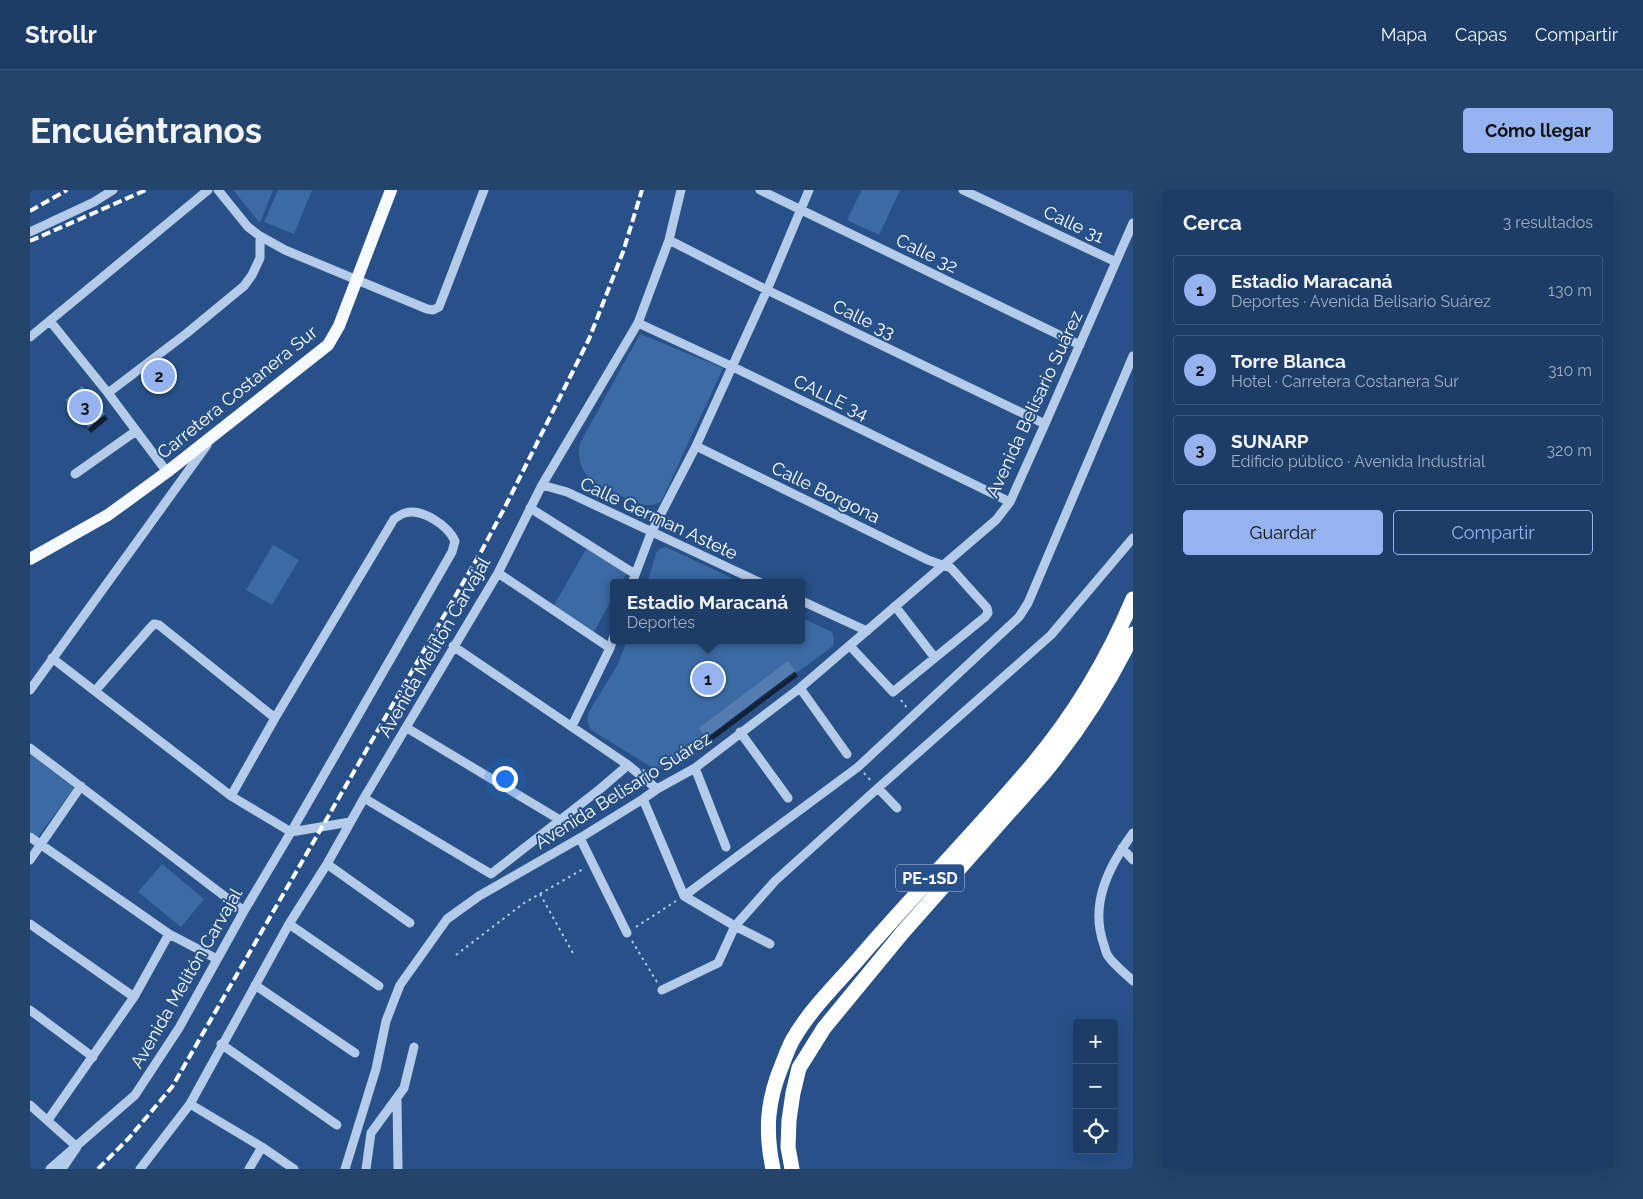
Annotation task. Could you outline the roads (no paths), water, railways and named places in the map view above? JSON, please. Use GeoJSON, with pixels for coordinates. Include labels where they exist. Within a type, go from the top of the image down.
{"type":"FeatureCollection","features":[{"type":"Feature","properties":{"kind":"highway","name":"PE-1SD"},"geometry":{"type":"LineString","coordinates":[[773,1169],[768,1134],[769,1109],[774,1086],[792,1042],[807,1018],[890,922],[1034,763],[1099,670],[1116,639],[1133,599]]}},
{"type":"Feature","properties":{"kind":"highway","name":"PE-1SD"},"geometry":{"type":"LineString","coordinates":[[792,1169],[789,1120],[793,1093],[800,1068],[824,1028],[903,932],[1063,749],[1111,678],[1133,634]]}},
{"type":"Feature","properties":{"kind":"main road","name":"Carretera Costanera Sur"},"geometry":{"type":"LineString","coordinates":[[30,559],[108,515],[167,472],[328,345],[339,326],[391,190]]}},
{"type":"Feature","properties":{"kind":"street"},"geometry":{"type":"LineString","coordinates":[[30,232],[94,202],[113,190]]}},
{"type":"Feature","properties":{"kind":"street"},"geometry":{"type":"LineString","coordinates":[[30,337],[208,190]]}},
{"type":"Feature","properties":{"kind":"street"},"geometry":{"type":"LineString","coordinates":[[218,190],[248,227],[285,250],[433,310],[439,307],[484,190]]}},
{"type":"Feature","properties":{"kind":"street","name":"Avenida Melitón Carvajal"},"geometry":{"type":"LineString","coordinates":[[140,1169],[190,1104],[221,1044],[289,924],[327,864],[364,798],[498,573],[542,486],[638,323],[669,240],[681,190]]}},
{"type":"Feature","properties":{"kind":"street","name":"Calle 32"},"geometry":{"type":"LineString","coordinates":[[760,190],[1080,345]]}},
{"type":"Feature","properties":{"kind":"street"},"geometry":{"type":"LineString","coordinates":[[530,508],[634,578],[651,533],[696,446],[767,290],[809,190]]}},
{"type":"Feature","properties":{"kind":"street","name":"Calle 31"},"geometry":{"type":"LineString","coordinates":[[964,190],[1116,262]]}},
{"type":"Feature","properties":{"kind":"street","name":"Avenida Belisario Suárez"},"geometry":{"type":"LineString","coordinates":[[345,1169],[376,1069],[386,1021],[400,985],[447,919],[479,896],[644,800],[656,789],[695,768],[800,688],[996,520],[1010,502],[1133,222]]}},
{"type":"Feature","properties":{"kind":"street"},"geometry":{"type":"LineString","coordinates":[[108,393],[187,333],[244,286],[260,258],[260,236]]}},
{"type":"Feature","properties":{"kind":"street","name":"Calle 33"},"geometry":{"type":"LineString","coordinates":[[669,240],[767,290],[1045,424]]}},
{"type":"Feature","properties":{"kind":"street"},"geometry":{"type":"LineString","coordinates":[[50,321],[108,393],[167,472]]}},
{"type":"Feature","properties":{"kind":"street","name":"CALLE 34"},"geometry":{"type":"LineString","coordinates":[[638,323],[731,366],[1010,502]]}},
{"type":"Feature","properties":{"kind":"street"},"geometry":{"type":"LineString","coordinates":[[684,896],[858,767],[1020,617],[1028,603],[1133,356]]}},
{"type":"Feature","properties":{"kind":"street"},"geometry":{"type":"LineString","coordinates":[[75,474],[136,431]]}},
{"type":"Feature","properties":{"kind":"street"},"geometry":{"type":"LineString","coordinates":[[30,690],[215,433]]}},
{"type":"Feature","properties":{"kind":"street","name":"Calle Borgona"},"geometry":{"type":"LineString","coordinates":[[696,446],[928,560],[950,568],[987,608],[988,613],[934,658]]}},
{"type":"Feature","properties":{"kind":"street","name":"Calle German Astete"},"geometry":{"type":"LineString","coordinates":[[542,486],[567,492],[752,579]]}},
{"type":"Feature","properties":{"kind":"street","name":"Avenida Melitón Carvajal"},"geometry":{"type":"LineString","coordinates":[[50,1169],[135,1095],[179,1028],[244,911],[452,552],[455,542],[451,533],[433,520],[416,512],[404,513],[394,519],[275,718]]}},
{"type":"Feature","properties":{"kind":"street"},"geometry":{"type":"LineString","coordinates":[[662,990],[718,963],[735,926],[775,881],[1051,635],[1133,538]]}},
{"type":"Feature","properties":{"kind":"street"},"geometry":{"type":"LineString","coordinates":[[498,573],[610,648]]}},
{"type":"Feature","properties":{"kind":"street"},"geometry":{"type":"LineString","coordinates":[[805,602],[867,631]]}},
{"type":"Feature","properties":{"kind":"street"},"geometry":{"type":"LineString","coordinates":[[850,646],[893,692],[934,658],[895,606]]}},
{"type":"Feature","properties":{"kind":"street"},"geometry":{"type":"LineString","coordinates":[[96,691],[150,628],[154,624],[159,625],[275,718],[232,796]]}},
{"type":"Feature","properties":{"kind":"street"},"geometry":{"type":"LineString","coordinates":[[572,726],[611,644]]}},
{"type":"Feature","properties":{"kind":"street"},"geometry":{"type":"LineString","coordinates":[[454,646],[628,765],[656,789]]}},
{"type":"Feature","properties":{"kind":"street"},"geometry":{"type":"LineString","coordinates":[[52,658],[232,796],[291,832],[350,822]]}},
{"type":"Feature","properties":{"kind":"street"},"geometry":{"type":"LineString","coordinates":[[800,688],[846,754]]}},
{"type":"Feature","properties":{"kind":"street"},"geometry":{"type":"LineString","coordinates":[[407,728],[560,820]]}},
{"type":"Feature","properties":{"kind":"street"},"geometry":{"type":"LineString","coordinates":[[740,732],[788,798]]}},
{"type":"Feature","properties":{"kind":"street"},"geometry":{"type":"LineString","coordinates":[[30,748],[244,911]]}},
{"type":"Feature","properties":{"kind":"street"},"geometry":{"type":"LineString","coordinates":[[364,798],[491,874],[600,790],[628,765]]}},
{"type":"Feature","properties":{"kind":"street"},"geometry":{"type":"LineString","coordinates":[[695,768],[726,847]]}},
{"type":"Feature","properties":{"kind":"street"},"geometry":{"type":"LineString","coordinates":[[30,860],[81,786]]}},
{"type":"Feature","properties":{"kind":"street"},"geometry":{"type":"LineString","coordinates":[[878,788],[897,808]]}},
{"type":"Feature","properties":{"kind":"street"},"geometry":{"type":"LineString","coordinates":[[644,800],[684,896],[770,944]]}},
{"type":"Feature","properties":{"kind":"street"},"geometry":{"type":"LineString","coordinates":[[1133,833],[1107,875],[1100,895],[1099,931],[1108,956],[1133,981]]}},
{"type":"Feature","properties":{"kind":"street"},"geometry":{"type":"LineString","coordinates":[[30,837],[169,934],[217,959]]}},
{"type":"Feature","properties":{"kind":"street"},"geometry":{"type":"LineString","coordinates":[[580,838],[628,933]]}},
{"type":"Feature","properties":{"kind":"street"},"geometry":{"type":"LineString","coordinates":[[1122,848],[1133,860]]}},
{"type":"Feature","properties":{"kind":"street"},"geometry":{"type":"LineString","coordinates":[[327,864],[410,923]]}},
{"type":"Feature","properties":{"kind":"street"},"geometry":{"type":"LineString","coordinates":[[30,924],[134,997]]}},
{"type":"Feature","properties":{"kind":"street"},"geometry":{"type":"LineString","coordinates":[[289,924],[379,986]]}},
{"type":"Feature","properties":{"kind":"street"},"geometry":{"type":"LineString","coordinates":[[48,1120],[134,997],[169,934]]}},
{"type":"Feature","properties":{"kind":"street"},"geometry":{"type":"LineString","coordinates":[[255,985],[355,1053]]}},
{"type":"Feature","properties":{"kind":"street"},"geometry":{"type":"LineString","coordinates":[[30,1010],[93,1057]]}},
{"type":"Feature","properties":{"kind":"street"},"geometry":{"type":"LineString","coordinates":[[221,1044],[337,1125]]}},
{"type":"Feature","properties":{"kind":"street"},"geometry":{"type":"LineString","coordinates":[[366,1169],[371,1133],[404,1088],[414,1047]]}},
{"type":"Feature","properties":{"kind":"street"},"geometry":{"type":"LineString","coordinates":[[397,1098],[398,1169]]}},
{"type":"Feature","properties":{"kind":"street"},"geometry":{"type":"LineString","coordinates":[[190,1104],[262,1147],[294,1169]]}},
{"type":"Feature","properties":{"kind":"street"},"geometry":{"type":"LineString","coordinates":[[30,1105],[76,1147],[62,1169]]}},
{"type":"Feature","properties":{"kind":"street"},"geometry":{"type":"LineString","coordinates":[[249,1169],[262,1147]]}},
{"type":"Feature","properties":{"kind":"railway"},"geometry":{"type":"LineString","coordinates":[[30,211],[67,190]]}},
{"type":"Feature","properties":{"kind":"railway"},"geometry":{"type":"LineString","coordinates":[[30,241],[146,190]]}},
{"type":"Feature","properties":{"kind":"railway"},"geometry":{"type":"LineString","coordinates":[[98,1169],[129,1138],[172,1087],[482,550],[589,339],[623,252],[642,190]]}},
{"type":"Feature","properties":{"kind":"place","name":"Torre Blanca"},"geometry":{"type":"Point","coordinates":[159,376]}},
{"type":"Feature","properties":{"kind":"place","name":"SUNARP"},"geometry":{"type":"Point","coordinates":[85,407]}},
{"type":"Feature","properties":{"kind":"place","name":"Estadio Maracaná"},"geometry":{"type":"Point","coordinates":[708,679]}}]}
